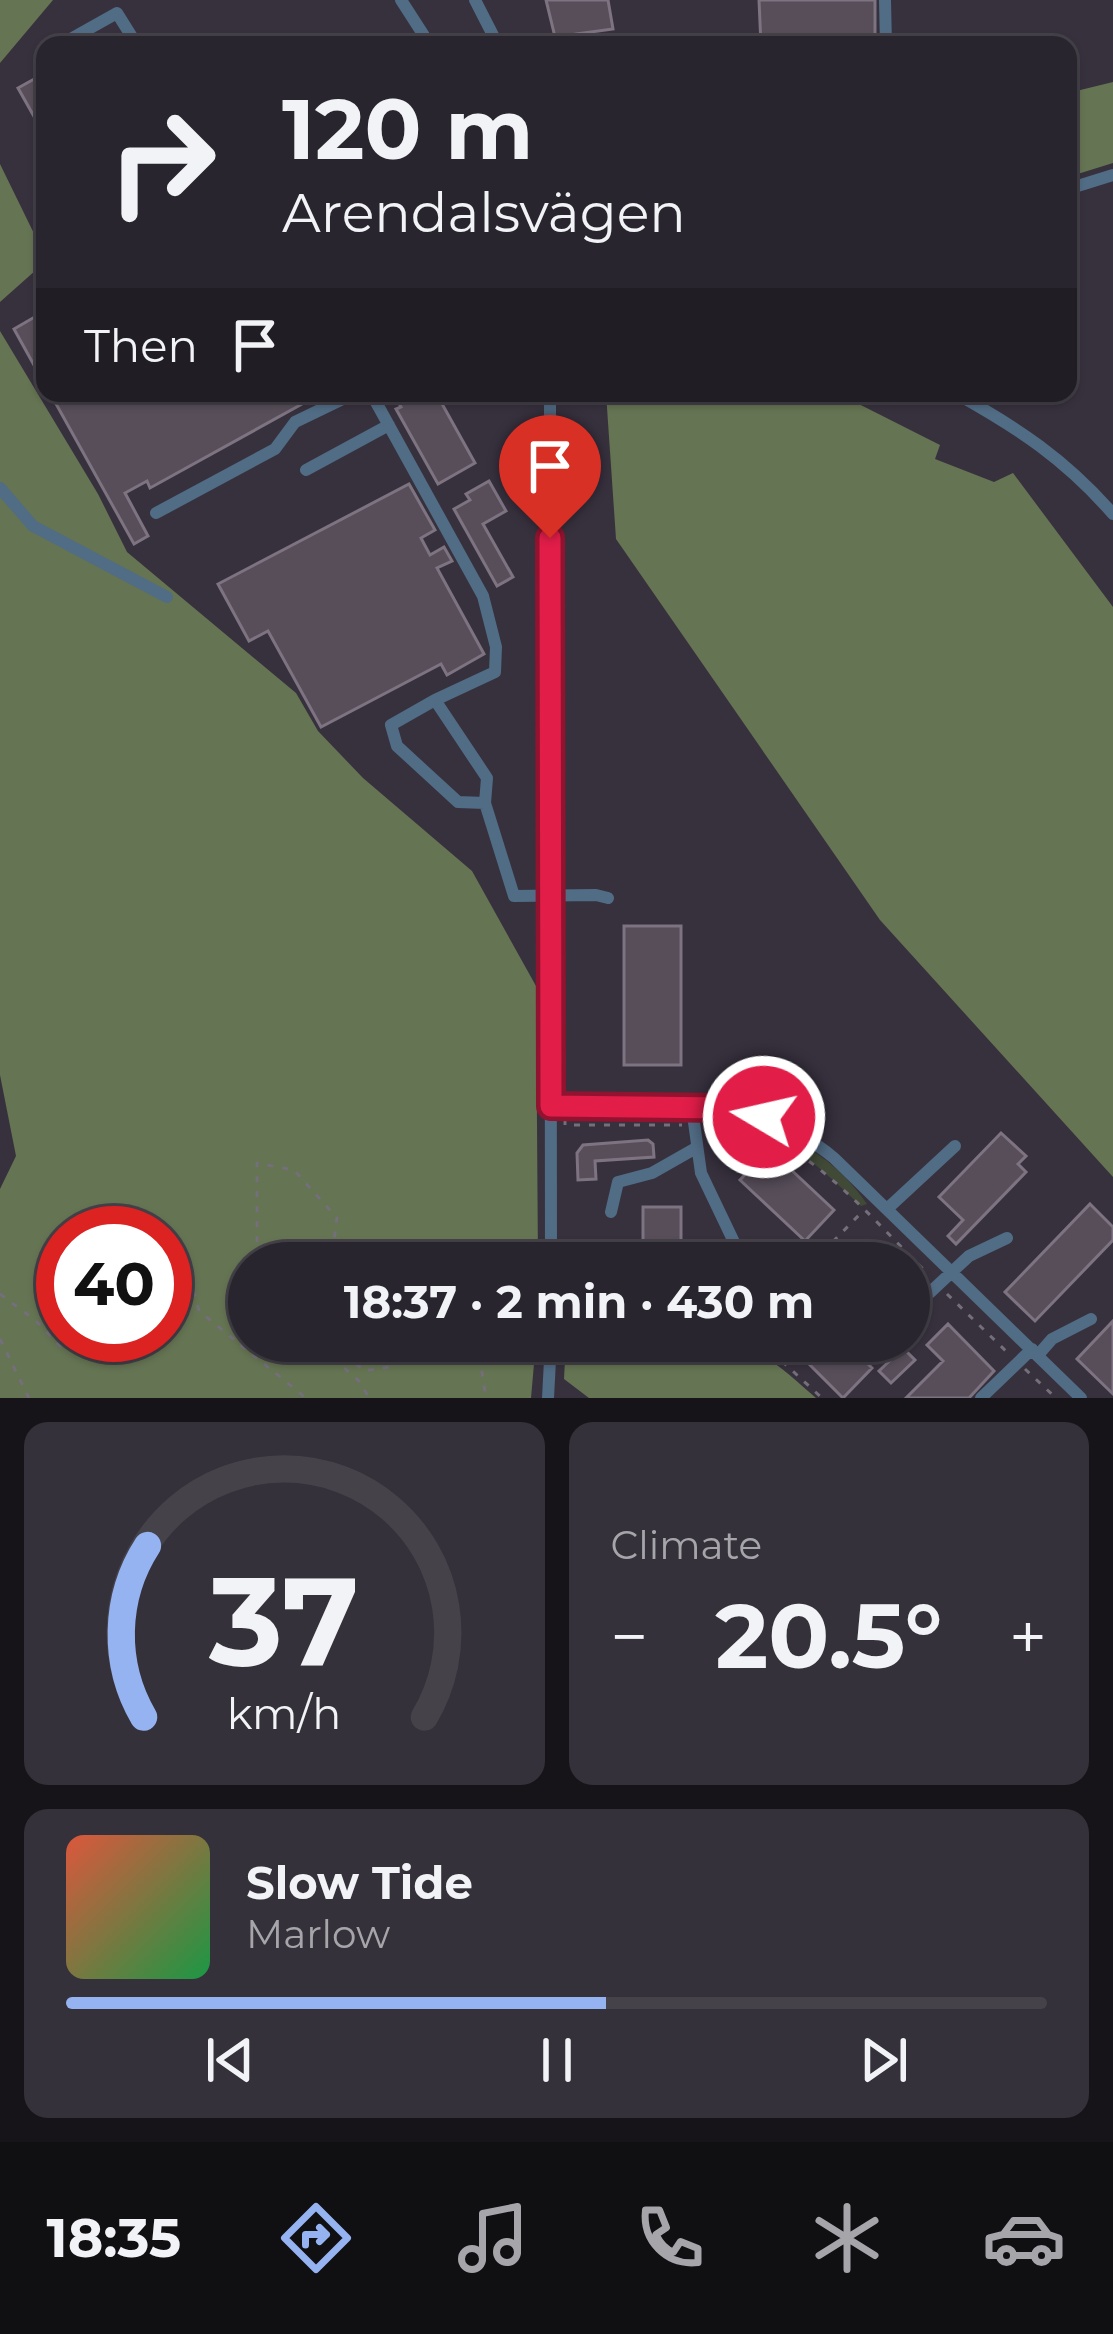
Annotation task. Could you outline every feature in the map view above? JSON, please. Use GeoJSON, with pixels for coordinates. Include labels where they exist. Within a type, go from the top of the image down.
{"type":"FeatureCollection","features":[{"type":"Feature","properties":{"kind":"street"},"geometry":{"type":"LineString","coordinates":[[401,0],[424,36]]}},
{"type":"Feature","properties":{"kind":"street"},"geometry":{"type":"LineString","coordinates":[[475,0],[493,36]]}},
{"type":"Feature","properties":{"kind":"street"},"geometry":{"type":"LineString","coordinates":[[885,0],[886,36]]}},
{"type":"Feature","properties":{"kind":"street"},"geometry":{"type":"LineString","coordinates":[[76,36],[117,13],[131,36]]}},
{"type":"Feature","properties":{"kind":"street"},"geometry":{"type":"LineString","coordinates":[[1077,186],[1113,175]]}},
{"type":"Feature","properties":{"kind":"street"},"geometry":{"type":"LineString","coordinates":[[156,513],[275,448],[296,422],[337,402]]}},
{"type":"Feature","properties":{"kind":"street"},"geometry":{"type":"LineString","coordinates":[[376,402],[483,596],[496,647],[495,672],[391,725],[397,746],[458,802],[485,803]]}},
{"type":"Feature","properties":{"kind":"street"},"geometry":{"type":"LineString","coordinates":[[550,402],[550,896],[558,1106],[552,1242]]}},
{"type":"Feature","properties":{"kind":"street"},"geometry":{"type":"LineString","coordinates":[[970,402],[1039,442],[1113,514]]}},
{"type":"Feature","properties":{"kind":"street"},"geometry":{"type":"LineString","coordinates":[[306,470],[389,425]]}},
{"type":"Feature","properties":{"kind":"street"},"geometry":{"type":"LineString","coordinates":[[0,488],[33,526],[167,597]]}},
{"type":"Feature","properties":{"kind":"street"},"geometry":{"type":"LineString","coordinates":[[435,700],[488,778],[485,803],[514,896],[608,898]]}},
{"type":"Feature","properties":{"kind":"street"},"geometry":{"type":"LineString","coordinates":[[558,1106],[742,1111],[796,1130],[834,1158],[1081,1398]]}},
{"type":"Feature","properties":{"kind":"street"},"geometry":{"type":"LineString","coordinates":[[692,1108],[701,1173],[734,1242]]}},
{"type":"Feature","properties":{"kind":"street"},"geometry":{"type":"LineString","coordinates":[[887,1209],[955,1146]]}},
{"type":"Feature","properties":{"kind":"street"},"geometry":{"type":"LineString","coordinates":[[611,1212],[618,1182],[652,1173],[696,1148]]}},
{"type":"Feature","properties":{"kind":"street"},"geometry":{"type":"LineString","coordinates":[[930,1291],[969,1256],[1007,1238]]}},
{"type":"Feature","properties":{"kind":"street"},"geometry":{"type":"LineString","coordinates":[[981,1398],[1017,1362],[1091,1319]]}},
{"type":"Feature","properties":{"kind":"street"},"geometry":{"type":"LineString","coordinates":[[548,1398],[550,1362]]}},
{"type":"Feature","properties":{"kind":"path"},"geometry":{"type":"LineString","coordinates":[[558,1106],[565,1125],[692,1125],[750,1130],[778,1140],[823,1174],[1056,1398]]}},
{"type":"Feature","properties":{"kind":"path"},"geometry":{"type":"LineString","coordinates":[[257,1242],[257,1163],[294,1169],[337,1218],[334,1242]]}},
{"type":"Feature","properties":{"kind":"path"},"geometry":{"type":"LineString","coordinates":[[833,1242],[862,1212]]}},
{"type":"Feature","properties":{"kind":"path"},"geometry":{"type":"LineString","coordinates":[[192,1284],[199,1311],[306,1398]]}},
{"type":"Feature","properties":{"kind":"path"},"geometry":{"type":"LineString","coordinates":[[0,1294],[36,1321]]}},
{"type":"Feature","properties":{"kind":"path"},"geometry":{"type":"LineString","coordinates":[[0,1339],[29,1398]]}},
{"type":"Feature","properties":{"kind":"path"},"geometry":{"type":"LineString","coordinates":[[338,1362],[360,1382],[369,1398]]}},
{"type":"Feature","properties":{"kind":"path"},"geometry":{"type":"LineString","coordinates":[[356,1362],[364,1371],[401,1362]]}},
{"type":"Feature","properties":{"kind":"path"},"geometry":{"type":"LineString","coordinates":[[480,1362],[486,1398]]}},
{"type":"Feature","properties":{"kind":"path"},"geometry":{"type":"LineString","coordinates":[[783,1362],[822,1398]]}},
{"type":"Feature","properties":{"kind":"green space"},"geometry":{"type":"Polygon","coordinates":[[[0,0],[53,0],[0,63],[0,0]]]}},
{"type":"Feature","properties":{"kind":"green space"},"geometry":{"type":"Polygon","coordinates":[[[1113,82],[1113,163],[1077,174],[1077,91],[1113,82]]]}},
{"type":"Feature","properties":{"kind":"green space"},"geometry":{"type":"Polygon","coordinates":[[[0,164],[36,238],[36,270],[0,302],[0,164]]]}},
{"type":"Feature","properties":{"kind":"green space"},"geometry":{"type":"Polygon","coordinates":[[[0,331],[36,391],[36,402],[43,402],[127,552],[296,693],[318,731],[363,778],[472,871],[536,986],[538,1242],[228,1242],[228,1362],[534,1362],[531,1398],[0,1398],[0,1189],[16,1156],[0,1075],[0,331]]]}},
{"type":"Feature","properties":{"kind":"green space"},"geometry":{"type":"Polygon","coordinates":[[[607,402],[855,402],[940,445],[935,459],[994,482],[1013,473],[1113,607],[1113,1177],[880,920],[616,539],[607,402]]]}},
{"type":"Feature","properties":{"kind":"green space"},"geometry":{"type":"Polygon","coordinates":[[[710,1115],[756,1124],[799,1142],[836,1169],[867,1204],[861,1206],[790,1146],[752,1129],[703,1122],[710,1115]]]}},
{"type":"Feature","properties":{"kind":"green space"},"geometry":{"type":"Polygon","coordinates":[[[565,1362],[773,1362],[816,1398],[589,1398],[564,1379],[565,1362]]]}},
{"type":"Feature","properties":{"kind":"building"},"geometry":{"type":"Polygon","coordinates":[[[546,0],[608,0],[613,29],[555,36],[546,0]]]}},
{"type":"Feature","properties":{"kind":"building"},"geometry":{"type":"Polygon","coordinates":[[[759,0],[875,0],[875,36],[761,36],[759,0]]]}},
{"type":"Feature","properties":{"kind":"building"},"geometry":{"type":"Polygon","coordinates":[[[36,78],[36,120],[18,88],[36,78]]]}},
{"type":"Feature","properties":{"kind":"building"},"geometry":{"type":"Polygon","coordinates":[[[36,316],[36,369],[14,329],[36,316]]]}},
{"type":"Feature","properties":{"kind":"building"},"geometry":{"type":"Polygon","coordinates":[[[55,402],[306,402],[150,488],[147,481],[125,493],[148,536],[134,544],[55,402]]]}},
{"type":"Feature","properties":{"kind":"building"},"geometry":{"type":"Polygon","coordinates":[[[398,402],[441,402],[475,463],[438,484],[396,409],[401,407],[398,402]]]}},
{"type":"Feature","properties":{"kind":"building"},"geometry":{"type":"Polygon","coordinates":[[[489,481],[506,511],[483,524],[513,577],[497,586],[454,509],[470,500],[466,494],[489,481]]]}},
{"type":"Feature","properties":{"kind":"building"},"geometry":{"type":"Polygon","coordinates":[[[409,484],[435,530],[421,538],[430,555],[444,547],[452,561],[437,568],[484,654],[447,675],[441,664],[321,727],[268,631],[249,641],[218,584],[409,484]]]}},
{"type":"Feature","properties":{"kind":"building"},"geometry":{"type":"Polygon","coordinates":[[[624,926],[681,926],[681,1065],[624,1065],[624,926]]]}},
{"type":"Feature","properties":{"kind":"building"},"geometry":{"type":"Polygon","coordinates":[[[1001,1133],[1026,1156],[1018,1164],[1026,1172],[956,1244],[948,1236],[963,1220],[939,1197],[1001,1133]]]}},
{"type":"Feature","properties":{"kind":"building"},"geometry":{"type":"Polygon","coordinates":[[[648,1140],[654,1157],[595,1161],[596,1179],[578,1180],[577,1153],[583,1145],[648,1140]]]}},
{"type":"Feature","properties":{"kind":"building"},"geometry":{"type":"Polygon","coordinates":[[[769,1149],[834,1210],[805,1241],[740,1180],[769,1149]]]}},
{"type":"Feature","properties":{"kind":"building"},"geometry":{"type":"Polygon","coordinates":[[[1090,1204],[1113,1227],[1113,1240],[1035,1321],[1005,1292],[1090,1204]]]}},
{"type":"Feature","properties":{"kind":"building"},"geometry":{"type":"Polygon","coordinates":[[[643,1207],[681,1207],[681,1242],[643,1242],[643,1207]]]}},
{"type":"Feature","properties":{"kind":"building"},"geometry":{"type":"Polygon","coordinates":[[[1113,1321],[1113,1394],[1077,1359],[1113,1321]]]}},
{"type":"Feature","properties":{"kind":"building"},"geometry":{"type":"Polygon","coordinates":[[[948,1324],[994,1371],[969,1398],[906,1398],[943,1361],[930,1342],[948,1324]]]}},
{"type":"Feature","properties":{"kind":"building"},"geometry":{"type":"Polygon","coordinates":[[[807,1362],[866,1362],[872,1368],[843,1398],[807,1362]]]}},
{"type":"Feature","properties":{"kind":"building"},"geometry":{"type":"Polygon","coordinates":[[[888,1362],[913,1362],[891,1383],[879,1371],[888,1362]]]}},
{"type":"Feature","properties":{"kind":"route"},"geometry":{"type":"LineString","coordinates":[[550,538],[551,1106],[725,1108],[764,1117]]}}]}
